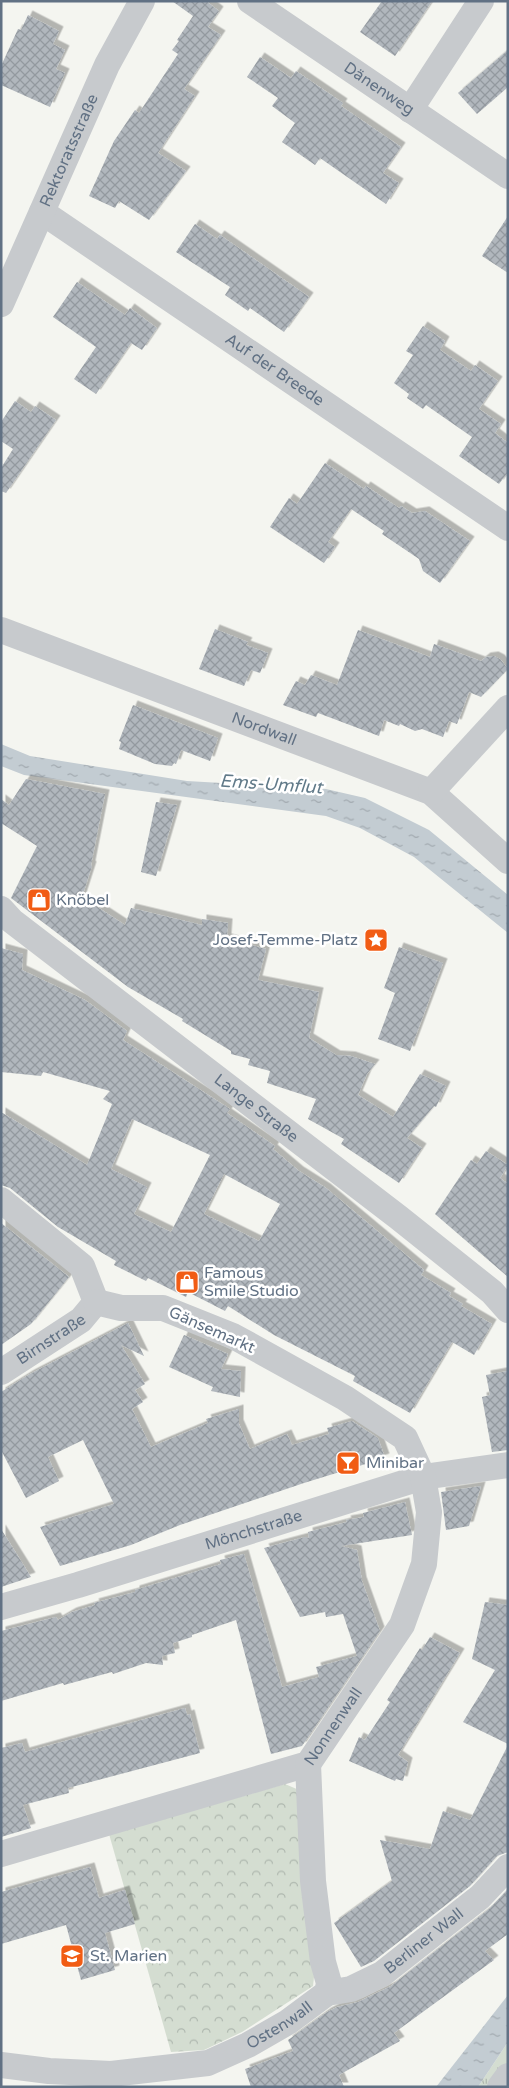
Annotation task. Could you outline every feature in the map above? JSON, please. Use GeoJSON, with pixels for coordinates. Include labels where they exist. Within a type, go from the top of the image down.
{"type":"FeatureCollection","features":[{"type":"Feature","properties":{"kind":"street","name":"Rektoratsstraße"},"geometry":{"type":"LineString","coordinates":[[1,304],[107,65],[142,1]]}},
{"type":"Feature","properties":{"kind":"street","name":"Dänenweg"},"geometry":{"type":"LineString","coordinates":[[250,1],[508,176]]}},
{"type":"Feature","properties":{"kind":"street"},"geometry":{"type":"LineString","coordinates":[[410,110],[480,1]]}},
{"type":"Feature","properties":{"kind":"street","name":"Auf der Breede"},"geometry":{"type":"LineString","coordinates":[[42,212],[508,528]]}},
{"type":"Feature","properties":{"kind":"street","name":"Nordwall"},"geometry":{"type":"LineString","coordinates":[[1,630],[431,792],[508,861]]}},
{"type":"Feature","properties":{"kind":"street"},"geometry":{"type":"LineString","coordinates":[[431,792],[508,708]]}},
{"type":"Feature","properties":{"kind":"street","name":"Lange Straße"},"geometry":{"type":"LineString","coordinates":[[1,909],[12,920],[398,1217],[492,1292],[508,1310]]}},
{"type":"Feature","properties":{"kind":"street"},"geometry":{"type":"LineString","coordinates":[[1,1200],[82,1266],[96,1302]]}},
{"type":"Feature","properties":{"kind":"street","name":"Birnstraße"},"geometry":{"type":"LineString","coordinates":[[1,1372],[81,1320],[96,1302]]}},
{"type":"Feature","properties":{"kind":"street","name":"Gänsemarkt"},"geometry":{"type":"LineString","coordinates":[[96,1302],[121,1308],[163,1308],[233,1336],[345,1398],[405,1438],[423,1477]]}},
{"type":"Feature","properties":{"kind":"street","name":"Mönchstraße"},"geometry":{"type":"LineString","coordinates":[[1,1607],[423,1477],[508,1465]]}},
{"type":"Feature","properties":{"kind":"street","name":"Nonnenwall"},"geometry":{"type":"LineString","coordinates":[[1,1854],[308,1764],[402,1625],[424,1564],[429,1512],[423,1477]]}},
{"type":"Feature","properties":{"kind":"street","name":"Ostenwall"},"geometry":{"type":"LineString","coordinates":[[1,2065],[49,2071],[111,2074],[208,2063],[248,2045],[288,2022],[327,1993],[328,1983],[323,1962],[313,1881],[308,1764]]}},
{"type":"Feature","properties":{"kind":"street","name":"Berliner Wall"},"geometry":{"type":"LineString","coordinates":[[327,1993],[351,1989],[382,1974],[480,1898],[508,1867]]}},
{"type":"Feature","properties":{"kind":"street"},"geometry":{"type":"LineString","coordinates":[[500,2087],[508,2076]]}},
{"type":"Feature","properties":{"kind":"green space"},"geometry":{"type":"Polygon","coordinates":[[[285,1784],[299,1790],[314,1977],[313,1986],[242,2032],[204,2050],[171,2052],[109,1834],[285,1784]]]}},
{"type":"Feature","properties":{"kind":"green space"},"geometry":{"type":"Polygon","coordinates":[[[508,2042],[508,2064],[490,2087],[478,2087],[508,2042]]]}},
{"type":"Feature","properties":{"kind":"water"},"geometry":{"type":"Polygon","coordinates":[[[1,744],[30,756],[187,781],[326,789],[365,798],[429,830],[508,895],[508,933],[414,857],[360,828],[326,816],[24,775],[1,766],[1,744]]]}},
{"type":"Feature","properties":{"kind":"water"},"geometry":{"type":"Polygon","coordinates":[[[508,1995],[508,2042],[478,2087],[436,2087],[508,1995]]]}},
{"type":"Feature","properties":{"kind":"building"},"geometry":{"type":"Polygon","coordinates":[[[172,1],[206,1],[219,11],[208,27],[221,35],[184,89],[195,96],[158,153],[186,171],[149,220],[119,201],[115,208],[89,196],[114,141],[135,110],[139,113],[178,54],[172,50],[193,16],[172,1]]]}},
{"type":"Feature","properties":{"kind":"building"},"geometry":{"type":"Polygon","coordinates":[[[382,1],[432,1],[395,56],[360,32],[382,1]]]}},
{"type":"Feature","properties":{"kind":"building"},"geometry":{"type":"Polygon","coordinates":[[[28,15],[59,31],[53,44],[65,50],[56,69],[65,73],[50,107],[1,85],[1,66],[18,29],[21,30],[28,15]]]}},
{"type":"Feature","properties":{"kind":"building"},"geometry":{"type":"Polygon","coordinates":[[[508,50],[508,87],[477,114],[458,93],[508,50]]]}},
{"type":"Feature","properties":{"kind":"building"},"geometry":{"type":"Polygon","coordinates":[[[260,57],[291,78],[296,71],[343,103],[341,106],[401,147],[383,173],[399,183],[386,204],[320,158],[315,165],[282,142],[295,123],[272,106],[278,98],[247,77],[260,57]]]}},
{"type":"Feature","properties":{"kind":"building"},"geometry":{"type":"Polygon","coordinates":[[[508,216],[508,273],[482,256],[508,216]]]}},
{"type":"Feature","properties":{"kind":"building"},"geometry":{"type":"Polygon","coordinates":[[[195,224],[217,239],[220,235],[309,297],[284,332],[250,308],[248,311],[225,295],[230,287],[176,252],[195,224]]]}},
{"type":"Feature","properties":{"kind":"building"},"geometry":{"type":"Polygon","coordinates":[[[77,282],[125,315],[130,308],[157,328],[142,350],[131,343],[96,394],[74,379],[96,347],[53,317],[77,282]]]}},
{"type":"Feature","properties":{"kind":"building"},"geometry":{"type":"Polygon","coordinates":[[[423,326],[445,341],[440,350],[471,371],[475,365],[498,381],[479,409],[501,424],[495,433],[508,443],[508,472],[499,484],[459,456],[472,437],[426,405],[423,409],[407,398],[409,394],[394,383],[413,355],[406,351],[423,326]]]}},
{"type":"Feature","properties":{"kind":"building"},"geometry":{"type":"Polygon","coordinates":[[[15,401],[31,412],[35,406],[56,420],[6,493],[1,491],[1,468],[13,449],[1,441],[1,422],[15,401]]]}},
{"type":"Feature","properties":{"kind":"building"},"geometry":{"type":"Polygon","coordinates":[[[325,463],[364,489],[366,486],[399,508],[401,506],[412,513],[425,511],[470,541],[440,583],[423,571],[419,559],[382,534],[384,531],[351,509],[328,542],[335,547],[324,563],[270,527],[289,498],[297,504],[325,463]]]}},
{"type":"Feature","properties":{"kind":"building"},"geometry":{"type":"Polygon","coordinates":[[[215,629],[248,642],[246,645],[268,653],[260,673],[251,670],[244,686],[199,669],[215,629]]]}},
{"type":"Feature","properties":{"kind":"building"},"geometry":{"type":"Polygon","coordinates":[[[358,630],[430,657],[434,644],[481,661],[486,657],[494,656],[500,659],[508,669],[481,697],[469,692],[457,724],[449,721],[443,737],[422,729],[415,731],[400,724],[399,726],[384,720],[379,736],[318,713],[316,717],[283,705],[296,681],[305,685],[311,675],[337,685],[358,630]]]}},
{"type":"Feature","properties":{"kind":"building"},"geometry":{"type":"Polygon","coordinates":[[[133,705],[218,738],[210,761],[181,750],[176,764],[174,763],[172,766],[155,764],[119,749],[121,742],[119,741],[133,705]]]}},
{"type":"Feature","properties":{"kind":"building"},"geometry":{"type":"Polygon","coordinates":[[[26,779],[105,794],[92,866],[82,897],[125,925],[131,908],[202,925],[202,919],[228,923],[227,938],[266,949],[258,980],[319,992],[309,1038],[336,1055],[351,1056],[375,1064],[367,1074],[358,1095],[393,1117],[420,1074],[446,1086],[436,1107],[434,1106],[407,1138],[422,1148],[399,1183],[341,1144],[344,1139],[308,1119],[316,1099],[267,1083],[270,1071],[248,1065],[250,1059],[231,1054],[231,1051],[182,1021],[183,1019],[128,987],[11,898],[37,846],[1,823],[1,799],[9,805],[26,779]]]}},
{"type":"Feature","properties":{"kind":"building"},"geometry":{"type":"Polygon","coordinates":[[[156,802],[177,805],[156,876],[141,872],[156,802]]]}},
{"type":"Feature","properties":{"kind":"building"},"geometry":{"type":"Polygon","coordinates":[[[399,947],[443,963],[410,1051],[378,1039],[395,993],[384,988],[399,947]]]}},
{"type":"Feature","properties":{"kind":"building"},"geometry":{"type":"Polygon","coordinates":[[[1,948],[23,954],[22,970],[85,1000],[127,1031],[123,1040],[230,1109],[227,1113],[275,1146],[273,1149],[299,1171],[326,1188],[424,1270],[421,1275],[451,1293],[449,1296],[463,1304],[461,1306],[492,1324],[474,1355],[452,1342],[410,1413],[353,1381],[355,1376],[274,1335],[228,1306],[225,1311],[188,1292],[186,1297],[148,1278],[146,1281],[114,1265],[116,1261],[58,1227],[10,1188],[1,1185],[1,1112],[87,1165],[112,1104],[103,1099],[110,1091],[43,1072],[41,1076],[1,1072],[1,948]],[[132,1119],[111,1169],[147,1187],[134,1214],[171,1232],[210,1155],[132,1119]],[[224,1174],[204,1214],[259,1241],[280,1204],[224,1174]]]}},
{"type":"Feature","properties":{"kind":"building"},"geometry":{"type":"Polygon","coordinates":[[[486,1151],[508,1165],[500,1178],[508,1184],[508,1277],[435,1214],[471,1160],[477,1164],[486,1151]]]}},
{"type":"Feature","properties":{"kind":"building"},"geometry":{"type":"Polygon","coordinates":[[[1,1223],[69,1277],[31,1324],[1,1345],[1,1223]]]}},
{"type":"Feature","properties":{"kind":"building"},"geometry":{"type":"Polygon","coordinates":[[[128,1323],[144,1356],[121,1345],[145,1384],[135,1390],[143,1402],[132,1409],[151,1447],[208,1423],[206,1419],[239,1409],[239,1424],[250,1449],[287,1434],[292,1445],[329,1434],[327,1428],[352,1421],[378,1438],[385,1458],[180,1525],[131,1545],[60,1566],[40,1527],[114,1504],[83,1440],[48,1457],[59,1481],[26,1498],[1,1450],[1,1392],[30,1374],[128,1323]]]}},
{"type":"Feature","properties":{"kind":"building"},"geometry":{"type":"Polygon","coordinates":[[[184,1335],[228,1354],[221,1369],[241,1371],[240,1397],[211,1391],[213,1387],[169,1367],[184,1335]]]}},
{"type":"Feature","properties":{"kind":"building"},"geometry":{"type":"Polygon","coordinates":[[[508,1371],[508,1450],[492,1452],[482,1397],[490,1395],[486,1375],[508,1371]]]}},
{"type":"Feature","properties":{"kind":"building"},"geometry":{"type":"Polygon","coordinates":[[[481,1486],[469,1526],[446,1530],[441,1492],[481,1486]]]}},
{"type":"Feature","properties":{"kind":"building"},"geometry":{"type":"Polygon","coordinates":[[[405,1502],[412,1535],[341,1546],[357,1550],[362,1581],[380,1631],[302,1746],[271,1754],[236,1620],[173,1643],[175,1653],[162,1656],[163,1665],[146,1663],[113,1674],[112,1672],[64,1685],[63,1683],[1,1701],[1,1631],[56,1617],[58,1620],[72,1612],[95,1605],[94,1603],[135,1592],[135,1590],[221,1564],[220,1560],[244,1554],[282,1687],[319,1677],[316,1667],[357,1656],[343,1614],[326,1617],[325,1612],[300,1617],[264,1548],[305,1537],[309,1538],[308,1532],[347,1522],[346,1520],[364,1517],[363,1513],[405,1502]]]}},
{"type":"Feature","properties":{"kind":"building"},"geometry":{"type":"Polygon","coordinates":[[[1,1529],[31,1577],[1,1587],[1,1529]]]}},
{"type":"Feature","properties":{"kind":"building"},"geometry":{"type":"Polygon","coordinates":[[[485,1602],[508,1605],[508,1744],[463,1722],[495,1670],[472,1659],[485,1602]]]}},
{"type":"Feature","properties":{"kind":"building"},"geometry":{"type":"Polygon","coordinates":[[[430,1637],[460,1653],[398,1755],[408,1762],[403,1781],[396,1779],[395,1781],[349,1761],[359,1737],[365,1740],[390,1702],[387,1700],[420,1648],[422,1650],[430,1637]]]}},
{"type":"Feature","properties":{"kind":"building"},"geometry":{"type":"Polygon","coordinates":[[[185,1708],[187,1715],[190,1714],[200,1753],[68,1788],[69,1793],[23,1805],[31,1828],[1,1837],[1,1748],[22,1743],[25,1752],[185,1708]]]}},
{"type":"Feature","properties":{"kind":"building"},"geometry":{"type":"Polygon","coordinates":[[[508,1745],[508,1852],[497,1856],[470,1886],[374,1961],[361,1967],[334,1923],[392,1881],[380,1840],[430,1849],[443,1811],[470,1820],[508,1745]]]}},
{"type":"Feature","properties":{"kind":"building"},"geometry":{"type":"Polygon","coordinates":[[[90,1867],[99,1898],[125,1890],[135,1924],[105,1933],[115,1970],[81,1980],[66,1925],[1,1944],[1,1892],[90,1867]]]}},
{"type":"Feature","properties":{"kind":"building"},"geometry":{"type":"Polygon","coordinates":[[[508,1889],[508,1934],[485,1951],[494,1960],[394,2033],[400,2041],[339,2075],[344,2087],[251,2087],[245,2069],[293,2051],[288,2040],[327,2012],[337,2007],[358,2002],[391,1986],[489,1909],[508,1889]]]}},
{"type":"Feature","properties":{"kind":"place","name":"Knöbel"},"geometry":{"type":"Point","coordinates":[39,900]}},
{"type":"Feature","properties":{"kind":"place","name":"Josef-Temme-Platz"},"geometry":{"type":"Point","coordinates":[376,940]}},
{"type":"Feature","properties":{"kind":"place","name":"Famous Smile Studio"},"geometry":{"type":"Point","coordinates":[187,1282]}},
{"type":"Feature","properties":{"kind":"place","name":"Minibar"},"geometry":{"type":"Point","coordinates":[348,1463]}},
{"type":"Feature","properties":{"kind":"place","name":"St. Marien"},"geometry":{"type":"Point","coordinates":[72,1956]}},
{"type":"Feature","properties":{"kind":"water label","name":"Ems-Umflut"},"geometry":{"type":"Point","coordinates":[271,784]}}]}
